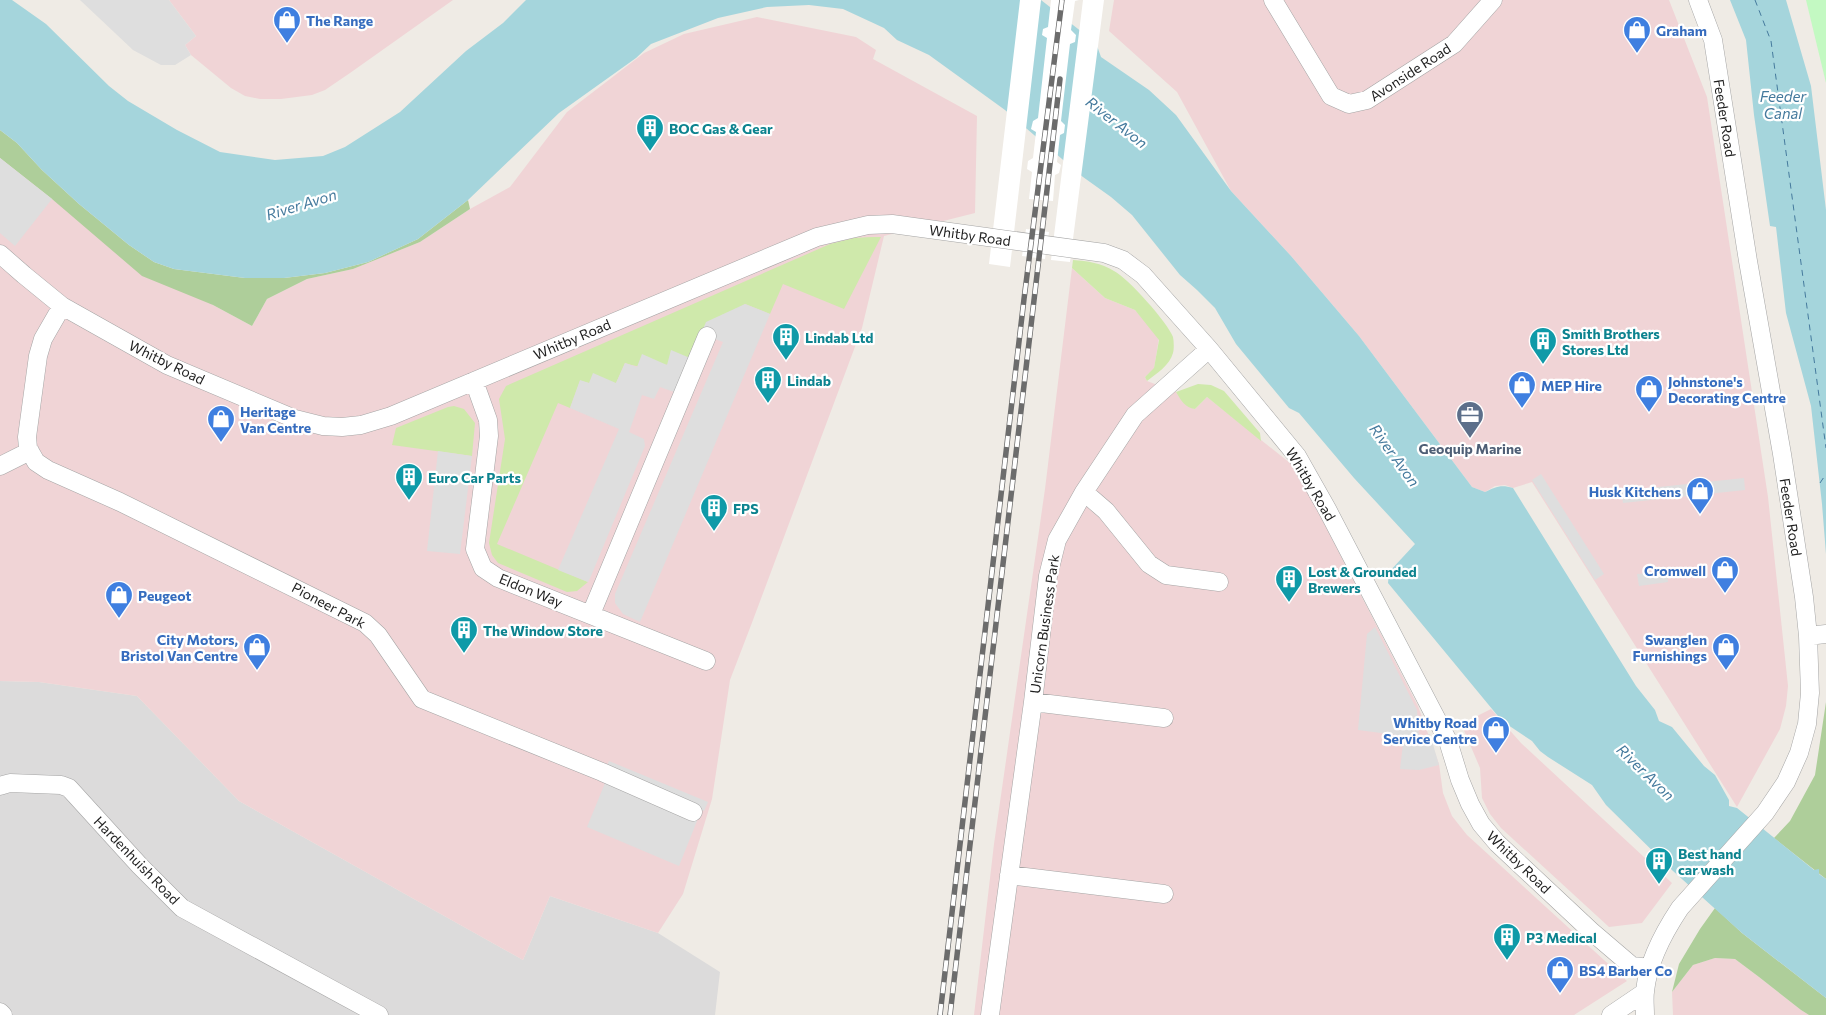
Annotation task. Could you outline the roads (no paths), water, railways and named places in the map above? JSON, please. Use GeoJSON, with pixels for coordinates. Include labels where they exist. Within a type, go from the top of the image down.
{"type":"FeatureCollection","features":[{"type":"Feature","properties":{"kind":"street","name":"Avonside Road"},"geometry":{"type":"LineString","coordinates":[[1273,0],[1331,96],[1349,104],[1367,100],[1454,44],[1493,0]]}},
{"type":"Feature","properties":{"kind":"street","name":"Feeder Road"},"geometry":{"type":"LineString","coordinates":[[1645,1015],[1645,992],[1650,968],[1669,925],[1691,897],[1765,813],[1786,782],[1799,753],[1818,690],[1808,636],[1782,454],[1717,66],[1712,40],[1698,0]]}},
{"type":"Feature","properties":{"kind":"street","name":"Whitby Road"},"geometry":{"type":"LineString","coordinates":[[0,254],[62,306],[167,365],[295,419],[323,426],[342,427],[361,425],[384,418],[817,237],[868,225],[892,224],[1104,253],[1123,260],[1143,276],[1209,349],[1297,456],[1327,509],[1448,741],[1460,780],[1481,824],[1497,843],[1591,931],[1632,966],[1650,968]]}},
{"type":"Feature","properties":{"kind":"street"},"geometry":{"type":"LineString","coordinates":[[0,466],[30,451],[27,437],[38,356],[43,340],[62,306]]}},
{"type":"Feature","properties":{"kind":"street"},"geometry":{"type":"LineString","coordinates":[[591,614],[707,336]]}},
{"type":"Feature","properties":{"kind":"street","name":"Unicorn Business Park"},"geometry":{"type":"LineString","coordinates":[[990,1015],[1033,702],[1048,576],[1056,540],[1084,492],[1135,415],[1209,349]]}},
{"type":"Feature","properties":{"kind":"street","name":"Eldon Way"},"geometry":{"type":"LineString","coordinates":[[474,381],[488,420],[489,436],[475,549],[483,568],[498,578],[706,661]]}},
{"type":"Feature","properties":{"kind":"street","name":"Pioneer Park"},"geometry":{"type":"LineString","coordinates":[[30,451],[36,462],[48,470],[138,511],[366,623],[374,630],[422,699],[602,772],[693,812]]}},
{"type":"Feature","properties":{"kind":"street"},"geometry":{"type":"LineString","coordinates":[[1084,492],[1106,511],[1149,564],[1166,575],[1219,582]]}},
{"type":"Feature","properties":{"kind":"street"},"geometry":{"type":"LineString","coordinates":[[1808,636],[1826,634]]}},
{"type":"Feature","properties":{"kind":"street","name":"Unicorn Business Park"},"geometry":{"type":"LineString","coordinates":[[1033,702],[1164,718]]}},
{"type":"Feature","properties":{"kind":"street","name":"Hardenhuish Road"},"geometry":{"type":"LineString","coordinates":[[0,786],[10,783],[62,784],[69,788],[140,866],[182,908],[379,1015]]}},
{"type":"Feature","properties":{"kind":"street"},"geometry":{"type":"LineString","coordinates":[[1009,875],[1164,894]]}},
{"type":"Feature","properties":{"kind":"street"},"geometry":{"type":"LineString","coordinates":[[1611,1015],[1645,992]]}},
{"type":"Feature","properties":{"kind":"street"},"geometry":{"type":"LineString","coordinates":[[0,1012],[3,1015]]}},
{"type":"Feature","properties":{"kind":"water","name":"River Avon"},"geometry":{"type":"Polygon","coordinates":[[[0,0],[12,0],[46,24],[109,86],[128,101],[177,130],[220,152],[275,160],[323,156],[345,147],[400,112],[466,51],[503,23],[526,0],[1041,0],[1096,43],[1101,57],[1149,90],[1176,115],[1231,191],[1291,256],[1359,336],[1472,487],[1485,492],[1505,486],[1513,488],[1636,686],[1655,710],[1659,721],[1672,727],[1704,766],[1715,775],[1729,800],[1729,806],[1737,808],[1814,870],[1819,869],[1819,874],[1826,879],[1826,998],[1742,933],[1673,871],[1606,805],[1592,785],[1548,757],[1532,741],[1502,721],[1388,583],[1389,572],[1415,544],[1354,478],[1299,413],[1289,408],[1236,344],[1215,308],[1180,275],[1132,215],[1083,177],[1005,110],[929,55],[897,40],[884,28],[843,9],[809,5],[767,7],[718,18],[651,44],[636,58],[559,113],[468,200],[418,239],[368,262],[325,273],[284,278],[245,278],[174,269],[154,262],[129,245],[79,204],[42,170],[17,143],[0,130],[0,0]]]}},
{"type":"Feature","properties":{"kind":"water","name":"Feeder Canal"},"geometry":{"type":"Polygon","coordinates":[[[1730,0],[1786,0],[1811,86],[1826,210],[1826,554],[1811,406],[1786,313],[1776,227],[1770,226],[1754,115],[1746,40],[1730,0]]]}},
{"type":"Feature","properties":{"kind":"railway"},"geometry":{"type":"LineString","coordinates":[[940,1015],[1024,299],[1062,0]]}},
{"type":"Feature","properties":{"kind":"railway"},"geometry":{"type":"LineString","coordinates":[[950,1015],[1060,79]]}},
{"type":"Feature","properties":{"kind":"place","name":"The Range"},"geometry":{"type":"Point","coordinates":[287,44]}},
{"type":"Feature","properties":{"kind":"place","name":"Graham"},"geometry":{"type":"Point","coordinates":[1637,54]}},
{"type":"Feature","properties":{"kind":"place","name":"BOC Gas & Gear"},"geometry":{"type":"Point","coordinates":[650,152]}},
{"type":"Feature","properties":{"kind":"place","name":"Lindab Ltd"},"geometry":{"type":"Point","coordinates":[786,361]}},
{"type":"Feature","properties":{"kind":"place","name":"Smith Brothers Stores Ltd"},"geometry":{"type":"Point","coordinates":[1543,365]}},
{"type":"Feature","properties":{"kind":"place","name":"Lindab"},"geometry":{"type":"Point","coordinates":[768,404]}},
{"type":"Feature","properties":{"kind":"place","name":"MEP Hire"},"geometry":{"type":"Point","coordinates":[1522,409]}},
{"type":"Feature","properties":{"kind":"place","name":"Johnstone's Decorating Centre"},"geometry":{"type":"Point","coordinates":[1649,413]}},
{"type":"Feature","properties":{"kind":"place","name":"Geoquip Marine"},"geometry":{"type":"Point","coordinates":[1470,439]}},
{"type":"Feature","properties":{"kind":"place","name":"Heritage Van Centre"},"geometry":{"type":"Point","coordinates":[221,443]}},
{"type":"Feature","properties":{"kind":"place","name":"Euro Car Parts"},"geometry":{"type":"Point","coordinates":[409,501]}},
{"type":"Feature","properties":{"kind":"place","name":"Husk Kitchens"},"geometry":{"type":"Point","coordinates":[1700,515]}},
{"type":"Feature","properties":{"kind":"place","name":"FPS"},"geometry":{"type":"Point","coordinates":[714,532]}},
{"type":"Feature","properties":{"kind":"place","name":"Cromwell"},"geometry":{"type":"Point","coordinates":[1725,594]}},
{"type":"Feature","properties":{"kind":"place","name":"Lost & Grounded Brewers"},"geometry":{"type":"Point","coordinates":[1289,603]}},
{"type":"Feature","properties":{"kind":"place","name":"Peugeot"},"geometry":{"type":"Point","coordinates":[119,619]}},
{"type":"Feature","properties":{"kind":"place","name":"The Window Store"},"geometry":{"type":"Point","coordinates":[464,654]}},
{"type":"Feature","properties":{"kind":"place","name":"City Motors, Bristol Van Centre"},"geometry":{"type":"Point","coordinates":[257,671]}},
{"type":"Feature","properties":{"kind":"place","name":"Swanglen Furnishings"},"geometry":{"type":"Point","coordinates":[1726,671]}},
{"type":"Feature","properties":{"kind":"place","name":"Whitby Road Service Centre"},"geometry":{"type":"Point","coordinates":[1496,754]}},
{"type":"Feature","properties":{"kind":"place","name":"Best hand car wash"},"geometry":{"type":"Point","coordinates":[1659,885]}},
{"type":"Feature","properties":{"kind":"place","name":"P3 Medical"},"geometry":{"type":"Point","coordinates":[1507,961]}},
{"type":"Feature","properties":{"kind":"place","name":"BS4 Barber Co"},"geometry":{"type":"Point","coordinates":[1560,994]}}]}
